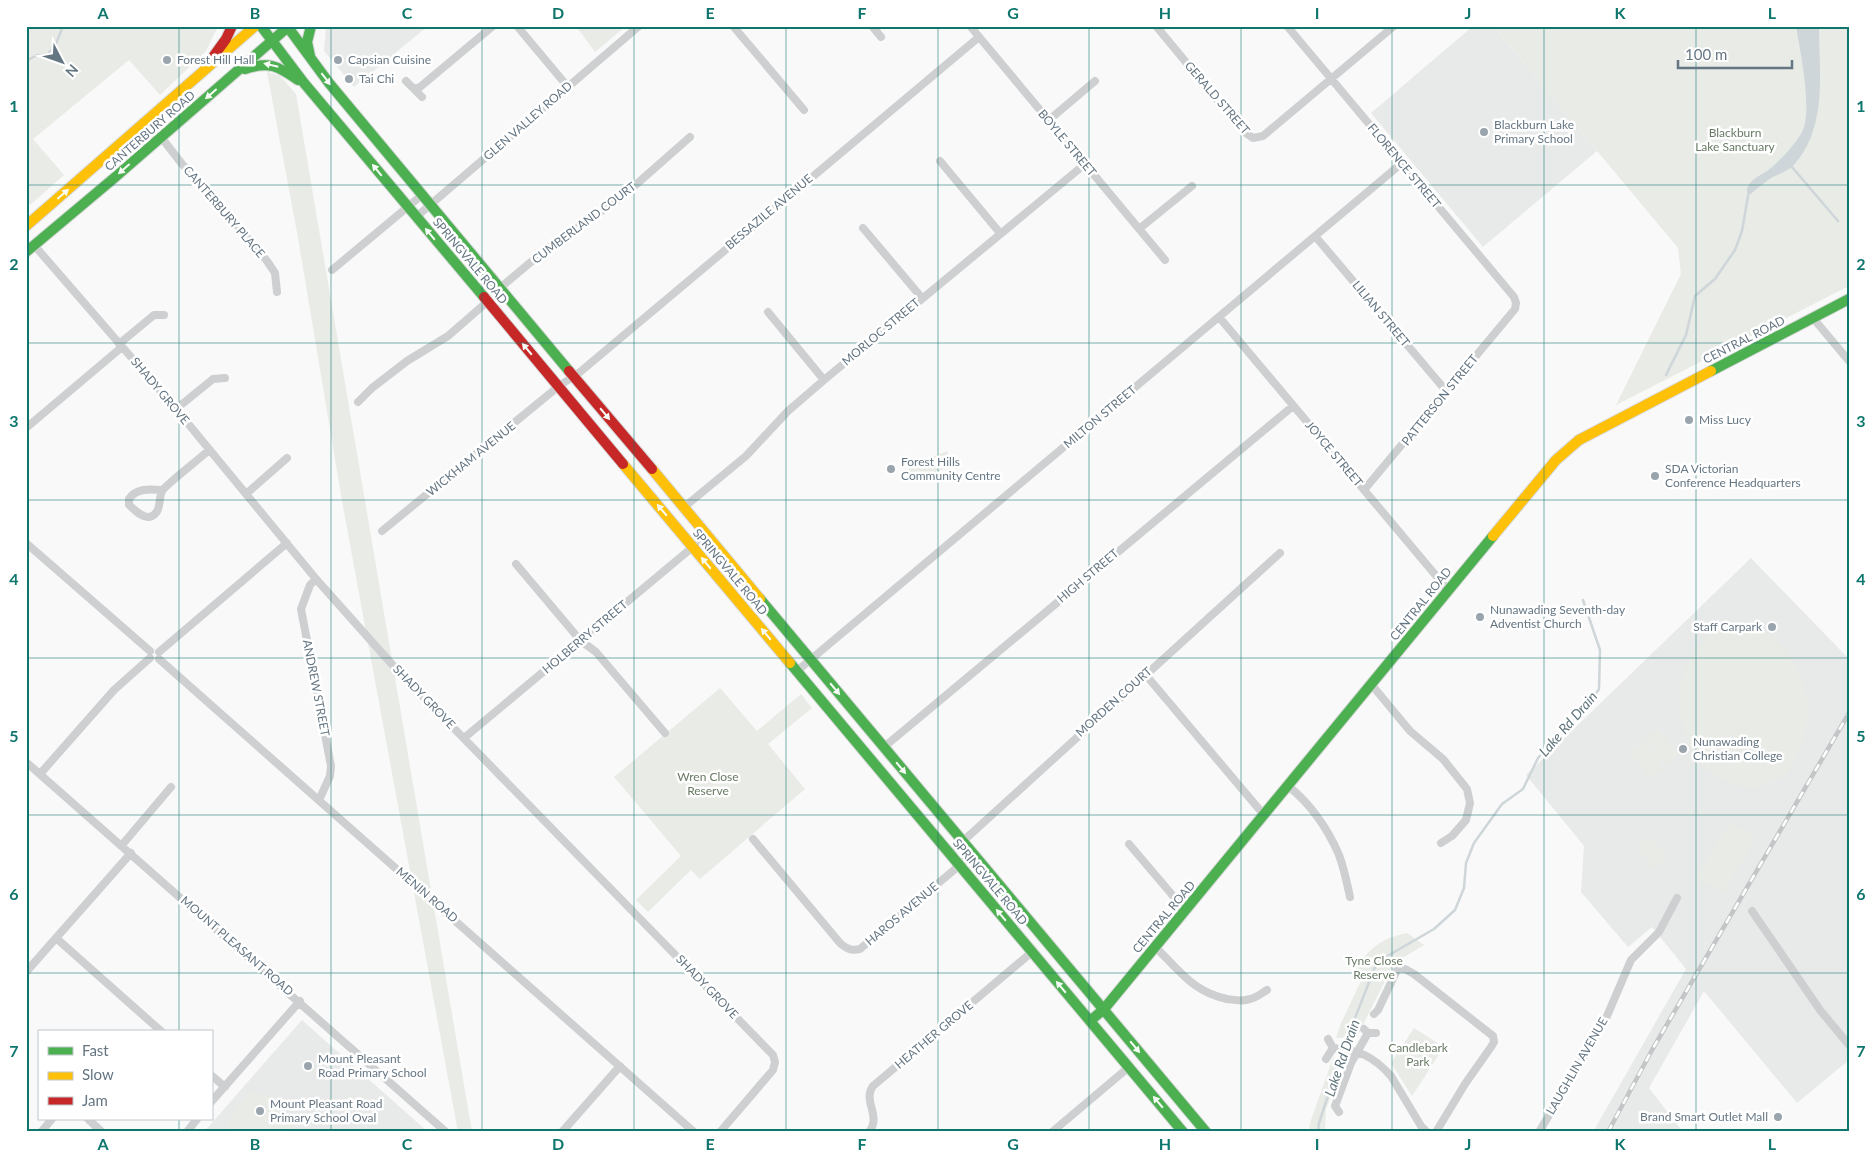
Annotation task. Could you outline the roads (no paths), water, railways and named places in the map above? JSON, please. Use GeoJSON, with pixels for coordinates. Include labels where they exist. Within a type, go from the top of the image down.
{"type":"FeatureCollection","features":[{"type":"Feature","properties":{"kind":"main road"},"geometry":{"type":"LineString","coordinates":[[202,73],[226,39],[232,26]]}},
{"type":"Feature","properties":{"kind":"main road","name":"CANTERBURY ROAD"},"geometry":{"type":"LineString","coordinates":[[26,226],[255,26]]}},
{"type":"Feature","properties":{"kind":"main road","name":"SPRINGVALE ROAD"},"geometry":{"type":"LineString","coordinates":[[261,26],[304,84],[1183,1132]]}},
{"type":"Feature","properties":{"kind":"main road"},"geometry":{"type":"LineString","coordinates":[[310,58],[307,42],[312,26]]}},
{"type":"Feature","properties":{"kind":"main road","name":"CANTERBURY ROAD"},"geometry":{"type":"LineString","coordinates":[[30,249],[288,27]]}},
{"type":"Feature","properties":{"kind":"main road","name":"SPRINGVALE ROAD"},"geometry":{"type":"LineString","coordinates":[[288,27],[310,58],[430,205],[1206,1132]]}},
{"type":"Feature","properties":{"kind":"main road"},"geometry":{"type":"LineString","coordinates":[[236,73],[259,64],[269,64],[282,68],[304,84]]}},
{"type":"Feature","properties":{"kind":"main road"},"geometry":{"type":"LineString","coordinates":[[26,236],[30,249]]}},
{"type":"Feature","properties":{"kind":"main road","name":"CENTRAL ROAD"},"geometry":{"type":"LineString","coordinates":[[1090,1021],[1104,1009],[1556,460],[1579,440],[1618,418],[1849,299]]}},
{"type":"Feature","properties":{"kind":"street"},"geometry":{"type":"LineString","coordinates":[[414,90],[493,26]]}},
{"type":"Feature","properties":{"kind":"street"},"geometry":{"type":"LineString","coordinates":[[517,26],[568,87]]}},
{"type":"Feature","properties":{"kind":"street","name":"GLEN VALLEY ROAD"},"geometry":{"type":"LineString","coordinates":[[416,216],[639,26]]}},
{"type":"Feature","properties":{"kind":"street"},"geometry":{"type":"LineString","coordinates":[[733,26],[804,110]]}},
{"type":"Feature","properties":{"kind":"street"},"geometry":{"type":"LineString","coordinates":[[872,26],[881,37]]}},
{"type":"Feature","properties":{"kind":"street","name":"BOYLE STREET"},"geometry":{"type":"LineString","coordinates":[[970,26],[1165,260]]}},
{"type":"Feature","properties":{"kind":"street","name":"GERALD STREET"},"geometry":{"type":"LineString","coordinates":[[1156,26],[1243,131],[1253,138],[1263,136],[1331,80]]}},
{"type":"Feature","properties":{"kind":"street","name":"FLORENCE STREET"},"geometry":{"type":"LineString","coordinates":[[1287,26],[1514,297],[1515,309]]}},
{"type":"Feature","properties":{"kind":"street"},"geometry":{"type":"LineString","coordinates":[[1331,80],[1394,26]]}},
{"type":"Feature","properties":{"kind":"street","name":"BESSAZILE AVENUE"},"geometry":{"type":"LineString","coordinates":[[559,386],[574,377],[978,36]]}},
{"type":"Feature","properties":{"kind":"street"},"geometry":{"type":"LineString","coordinates":[[406,81],[422,97]]}},
{"type":"Feature","properties":{"kind":"street"},"geometry":{"type":"LineString","coordinates":[[1049,120],[1096,81]]}},
{"type":"Feature","properties":{"kind":"street","name":"CANTERBURY PLACE"},"geometry":{"type":"LineString","coordinates":[[161,137],[182,164],[267,261],[275,273],[277,292]]}},
{"type":"Feature","properties":{"kind":"street","name":"CUMBERLAND COURT"},"geometry":{"type":"LineString","coordinates":[[500,288],[544,251],[623,196],[690,137]]}},
{"type":"Feature","properties":{"kind":"street"},"geometry":{"type":"LineString","coordinates":[[940,161],[1000,233]]}},
{"type":"Feature","properties":{"kind":"street","name":"MILTON STREET"},"geometry":{"type":"LineString","coordinates":[[797,671],[1402,163]]}},
{"type":"Feature","properties":{"kind":"street","name":"MORLOC STREET"},"geometry":{"type":"LineString","coordinates":[[684,508],[746,456],[788,411],[824,380],[1085,164]]}},
{"type":"Feature","properties":{"kind":"street"},"geometry":{"type":"LineString","coordinates":[[1140,229],[1192,186]]}},
{"type":"Feature","properties":{"kind":"street"},"geometry":{"type":"LineString","coordinates":[[332,270],[422,195]]}},
{"type":"Feature","properties":{"kind":"street"},"geometry":{"type":"LineString","coordinates":[[863,228],[922,298]]}},
{"type":"Feature","properties":{"kind":"street","name":"LILIAN STREET"},"geometry":{"type":"LineString","coordinates":[[1315,236],[1446,392]]}},
{"type":"Feature","properties":{"kind":"street","name":"SHADY GROVE"},"geometry":{"type":"LineString","coordinates":[[30,249],[121,346],[176,409],[316,579],[398,671],[773,1056],[775,1062],[773,1070],[720,1132]]}},
{"type":"Feature","properties":{"kind":"street"},"geometry":{"type":"LineString","coordinates":[[358,402],[372,388],[407,360],[448,336],[487,302]]}},
{"type":"Feature","properties":{"kind":"street","name":"PATTERSON STREET"},"geometry":{"type":"LineString","coordinates":[[1364,490],[1515,309]]}},
{"type":"Feature","properties":{"kind":"street"},"geometry":{"type":"LineString","coordinates":[[768,312],[824,380]]}},
{"type":"Feature","properties":{"kind":"street"},"geometry":{"type":"LineString","coordinates":[[26,428],[154,316],[164,315]]}},
{"type":"Feature","properties":{"kind":"street","name":"JOYCE STREET"},"geometry":{"type":"LineString","coordinates":[[1219,318],[1448,590]]}},
{"type":"Feature","properties":{"kind":"street"},"geometry":{"type":"LineString","coordinates":[[1813,318],[1849,361]]}},
{"type":"Feature","properties":{"kind":"street"},"geometry":{"type":"LineString","coordinates":[[176,409],[213,378],[225,378]]}},
{"type":"Feature","properties":{"kind":"street","name":"WICKHAM AVENUE"},"geometry":{"type":"LineString","coordinates":[[382,531],[559,386]]}},
{"type":"Feature","properties":{"kind":"street","name":"HIGH STREET"},"geometry":{"type":"LineString","coordinates":[[884,747],[1293,406]]}},
{"type":"Feature","properties":{"kind":"street"},"geometry":{"type":"LineString","coordinates":[[162,490],[146,489],[132,494],[129,499],[129,505],[144,517],[150,517],[160,506],[162,490],[210,450]]}},
{"type":"Feature","properties":{"kind":"street"},"geometry":{"type":"LineString","coordinates":[[246,494],[287,458]]}},
{"type":"Feature","properties":{"kind":"street","name":"HOLBERRY STREET"},"geometry":{"type":"LineString","coordinates":[[464,738],[706,536]]}},
{"type":"Feature","properties":{"kind":"street"},"geometry":{"type":"LineString","coordinates":[[26,543],[150,655]]}},
{"type":"Feature","properties":{"kind":"street"},"geometry":{"type":"LineString","coordinates":[[40,774],[114,690],[154,649],[159,655],[287,544]]}},
{"type":"Feature","properties":{"kind":"street","name":"MORDEN COURT"},"geometry":{"type":"LineString","coordinates":[[950,853],[1280,553]]}},
{"type":"Feature","properties":{"kind":"street"},"geometry":{"type":"LineString","coordinates":[[516,564],[580,640],[596,652],[664,733]]}},
{"type":"Feature","properties":{"kind":"street","name":"ANDREW STREET"},"geometry":{"type":"LineString","coordinates":[[316,579],[310,585],[301,609],[331,766],[330,776],[320,800]]}},
{"type":"Feature","properties":{"kind":"street","name":"MENIN ROAD"},"geometry":{"type":"LineString","coordinates":[[159,655],[694,1132]]}},
{"type":"Feature","properties":{"kind":"street"},"geometry":{"type":"LineString","coordinates":[[1145,674],[1264,815]]}},
{"type":"Feature","properties":{"kind":"street"},"geometry":{"type":"LineString","coordinates":[[1371,684],[1410,731],[1443,759],[1467,789],[1470,803],[1466,820],[1452,836],[1442,843]]}},
{"type":"Feature","properties":{"kind":"street","name":"MOUNT PLEASANT ROAD"},"geometry":{"type":"LineString","coordinates":[[26,762],[300,1001],[446,1132]]}},
{"type":"Feature","properties":{"kind":"street"},"geometry":{"type":"LineString","coordinates":[[1288,786],[1308,805],[1331,837],[1340,857],[1350,897]]}},
{"type":"Feature","properties":{"kind":"street"},"geometry":{"type":"LineString","coordinates":[[122,845],[171,787]]}},
{"type":"Feature","properties":{"kind":"street","name":"HAROS AVENUE"},"geometry":{"type":"LineString","coordinates":[[753,839],[840,944],[846,949],[854,951],[860,949],[973,854]]}},
{"type":"Feature","properties":{"kind":"street"},"geometry":{"type":"LineString","coordinates":[[1129,844],[1185,910]]}},
{"type":"Feature","properties":{"kind":"street"},"geometry":{"type":"LineString","coordinates":[[26,972],[131,853]]}},
{"type":"Feature","properties":{"kind":"street","name":"LAUGHLIN AVENUE"},"geometry":{"type":"LineString","coordinates":[[1538,1132],[1604,1023],[1632,960],[1659,932],[1677,898]]}},
{"type":"Feature","properties":{"kind":"street"},"geometry":{"type":"LineString","coordinates":[[1752,911],[1820,1010],[1849,1045]]}},
{"type":"Feature","properties":{"kind":"street"},"geometry":{"type":"LineString","coordinates":[[56,938],[160,1030]]}},
{"type":"Feature","properties":{"kind":"street"},"geometry":{"type":"LineString","coordinates":[[1155,947],[1186,980],[1214,996],[1249,1000],[1268,990]]}},
{"type":"Feature","properties":{"kind":"street","name":"HEATHER GROVE"},"geometry":{"type":"LineString","coordinates":[[870,1132],[874,1126],[869,1097],[873,1086],[1032,952]]}},
{"type":"Feature","properties":{"kind":"street"},"geometry":{"type":"LineString","coordinates":[[1374,1014],[1378,1010],[1400,964],[1491,1033],[1494,1038],[1491,1047],[1464,1084],[1436,1132]]}},
{"type":"Feature","properties":{"kind":"street"},"geometry":{"type":"LineString","coordinates":[[212,1101],[300,1001]]}},
{"type":"Feature","properties":{"kind":"street"},"geometry":{"type":"LineString","coordinates":[[1334,1109],[1352,1063],[1369,1032]]}},
{"type":"Feature","properties":{"kind":"street"},"geometry":{"type":"LineString","coordinates":[[1328,1039],[1339,1048],[1358,1051],[1378,1064],[1391,1076],[1421,1126],[1427,1132]]}},
{"type":"Feature","properties":{"kind":"street"},"geometry":{"type":"LineString","coordinates":[[1326,1059],[1339,1048]]}},
{"type":"Feature","properties":{"kind":"street"},"geometry":{"type":"LineString","coordinates":[[562,1132],[620,1066]]}},
{"type":"Feature","properties":{"kind":"street"},"geometry":{"type":"LineString","coordinates":[[1052,1132],[1129,1067]]}},
{"type":"Feature","properties":{"kind":"street"},"geometry":{"type":"LineString","coordinates":[[212,1076],[224,1087]]}},
{"type":"Feature","properties":{"kind":"street"},"geometry":{"type":"LineString","coordinates":[[41,1132],[51,1120]]}},
{"type":"Feature","properties":{"kind":"street"},"geometry":{"type":"LineString","coordinates":[[89,1120],[102,1132]]}},
{"type":"Feature","properties":{"kind":"street"},"geometry":{"type":"LineString","coordinates":[[187,1132],[196,1120]]}},
{"type":"Feature","properties":{"kind":"waterway"},"geometry":{"type":"LineString","coordinates":[[26,61],[37,55],[47,55],[56,44],[63,26]]}},
{"type":"Feature","properties":{"kind":"waterway"},"geometry":{"type":"LineString","coordinates":[[1792,167],[1838,221]]}},
{"type":"Feature","properties":{"kind":"waterway","name":"Lake Rd Drain"},"geometry":{"type":"LineString","coordinates":[[1666,375],[1686,335],[1695,296],[1715,279],[1735,250],[1742,231],[1748,196]]}},
{"type":"Feature","properties":{"kind":"waterway","name":"Lake Rd Drain"},"geometry":{"type":"LineString","coordinates":[[1318,1132],[1319,1123],[1346,1041],[1377,962],[1434,929],[1455,910],[1464,888],[1466,863],[1474,843],[1502,804],[1523,789],[1538,758],[1590,702],[1599,689],[1600,650],[1583,600]]}},
{"type":"Feature","properties":{"kind":"railway"},"geometry":{"type":"LineString","coordinates":[[1608,1132],[1652,1050],[1849,713]]}},
{"type":"Feature","properties":{"kind":"place","name":"Forest Hill Hall"},"geometry":{"type":"Point","coordinates":[167,60]}},
{"type":"Feature","properties":{"kind":"place","name":"Capsian Cuisine"},"geometry":{"type":"Point","coordinates":[338,60]}},
{"type":"Feature","properties":{"kind":"place","name":"Tai Chi"},"geometry":{"type":"Point","coordinates":[349,79]}},
{"type":"Feature","properties":{"kind":"place","name":"Blackburn Lake Primary School"},"geometry":{"type":"Point","coordinates":[1484,132]}},
{"type":"Feature","properties":{"kind":"place","name":"Miss Lucy"},"geometry":{"type":"Point","coordinates":[1689,420]}},
{"type":"Feature","properties":{"kind":"place","name":"Forest Hills Community Centre"},"geometry":{"type":"Point","coordinates":[891,469]}},
{"type":"Feature","properties":{"kind":"place","name":"SDA Victorian Conference Headquarters"},"geometry":{"type":"Point","coordinates":[1655,476]}},
{"type":"Feature","properties":{"kind":"place","name":"Nunawading Seventh-day Adventist Church"},"geometry":{"type":"Point","coordinates":[1480,617]}},
{"type":"Feature","properties":{"kind":"place","name":"Staff Carpark"},"geometry":{"type":"Point","coordinates":[1772,627]}},
{"type":"Feature","properties":{"kind":"place","name":"Nunawading Christian College"},"geometry":{"type":"Point","coordinates":[1683,749]}},
{"type":"Feature","properties":{"kind":"place","name":"Mount Pleasant Road Primary School"},"geometry":{"type":"Point","coordinates":[308,1066]}},
{"type":"Feature","properties":{"kind":"place","name":"Mount Pleasant Road Primary School Oval"},"geometry":{"type":"Point","coordinates":[260,1111]}},
{"type":"Feature","properties":{"kind":"place","name":"Brand Smart Outlet Mall"},"geometry":{"type":"Point","coordinates":[1778,1117]}},
{"type":"Feature","properties":{"kind":"park label","name":"Blackburn Lake Sanctuary"},"geometry":{"type":"Point","coordinates":[1735,140]}},
{"type":"Feature","properties":{"kind":"park label","name":"Wren Close Reserve"},"geometry":{"type":"Point","coordinates":[708,784]}},
{"type":"Feature","properties":{"kind":"park label","name":"Tyne Close Reserve"},"geometry":{"type":"Point","coordinates":[1374,968]}},
{"type":"Feature","properties":{"kind":"park label","name":"Candlebark Park"},"geometry":{"type":"Point","coordinates":[1418,1055]}}]}
